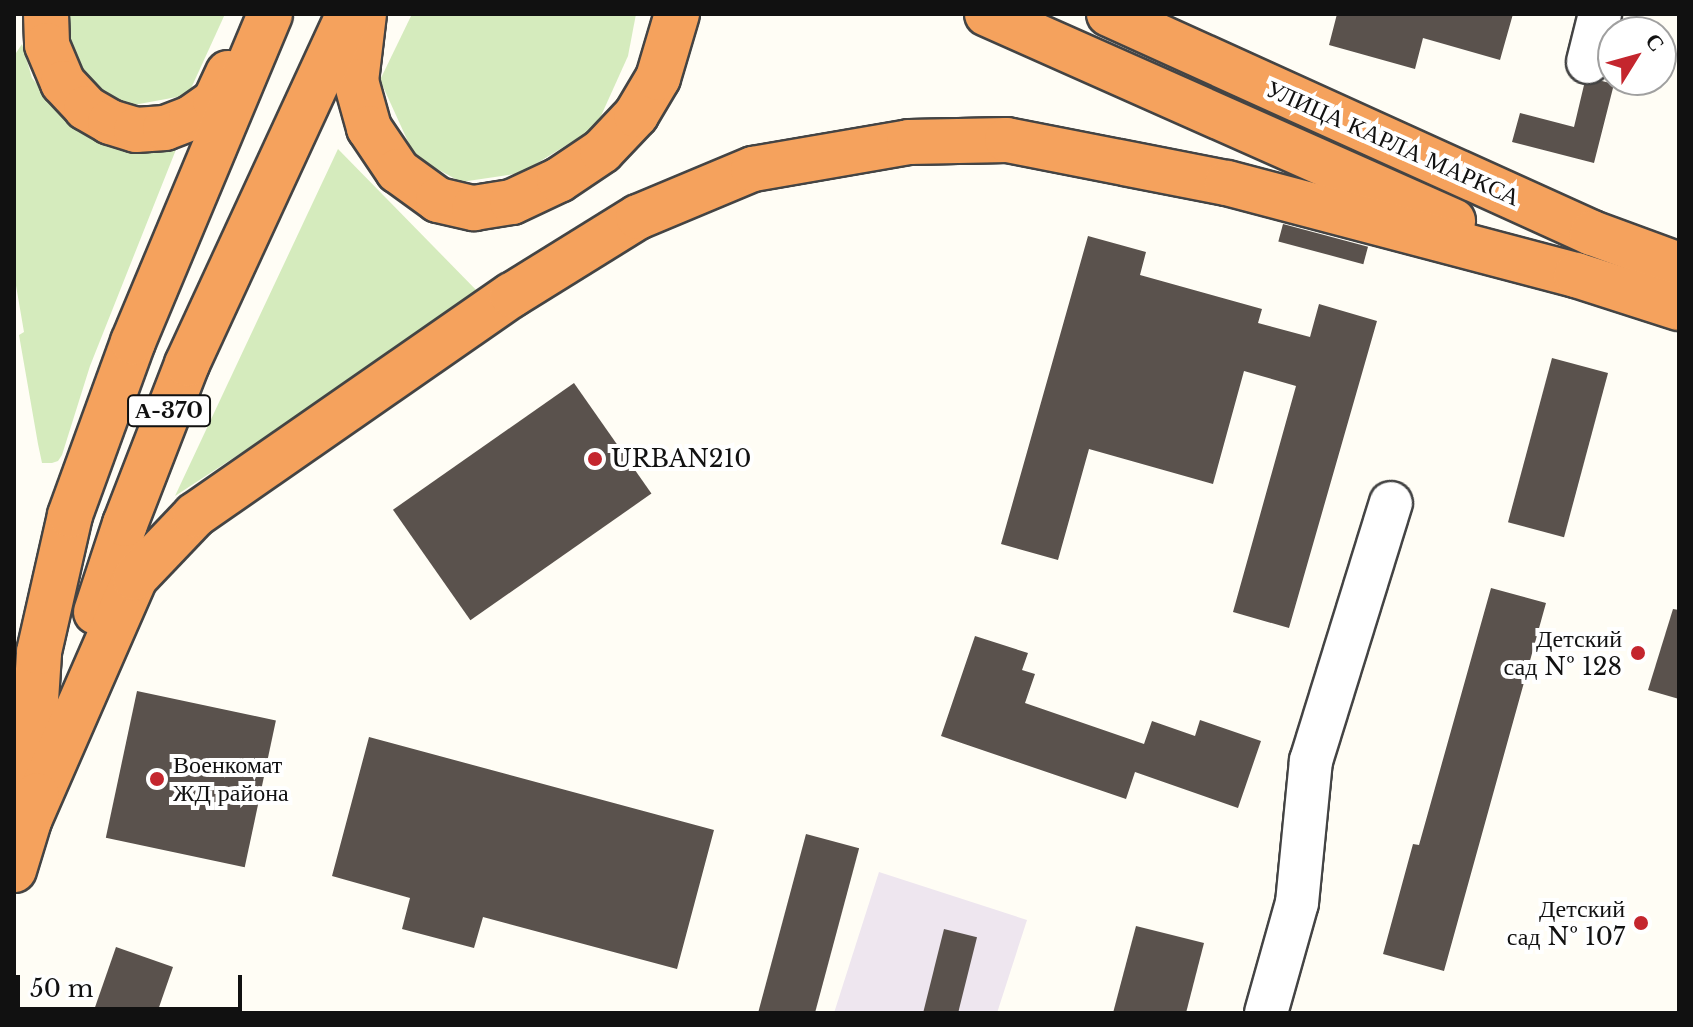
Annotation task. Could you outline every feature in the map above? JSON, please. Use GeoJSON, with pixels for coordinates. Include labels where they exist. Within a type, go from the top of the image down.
{"type":"FeatureCollection","features":[{"type":"Feature","properties":{"kind":"highway"},"geometry":{"type":"LineString","coordinates":[[46,14],[47,45],[63,83],[86,108],[110,122],[136,130],[165,128],[191,118],[215,101],[258,14]]}},
{"type":"Feature","properties":{"kind":"highway","name":"А-370"},"geometry":{"type":"LineString","coordinates":[[28,823],[39,652],[70,515],[133,342],[270,14]]}},
{"type":"Feature","properties":{"kind":"highway","name":"А-370"},"geometry":{"type":"LineString","coordinates":[[14,870],[125,524],[187,364],[349,14]]}},
{"type":"Feature","properties":{"kind":"highway"},"geometry":{"type":"LineString","coordinates":[[364,14],[356,81],[369,128],[398,171],[438,200],[474,208],[512,202],[559,180],[602,151],[636,115],[658,78],[677,14]]}},
{"type":"Feature","properties":{"kind":"highway"},"geometry":{"type":"LineString","coordinates":[[987,14],[1576,275]]}},
{"type":"Feature","properties":{"kind":"highway","name":"УЛИЦА КАРЛА МАРКСА"},"geometry":{"type":"LineString","coordinates":[[1109,14],[1592,233],[1679,265]]}},
{"type":"Feature","properties":{"kind":"highway"},"geometry":{"type":"LineString","coordinates":[[1168,14],[1181,28],[1254,80]]}},
{"type":"Feature","properties":{"kind":"highway"},"geometry":{"type":"LineString","coordinates":[[28,823],[135,578],[195,515],[512,295],[638,217],[753,169],[909,142],[1007,140],[1227,183],[1576,275],[1679,308]]}},
{"type":"Feature","properties":{"kind":"street"},"geometry":{"type":"LineString","coordinates":[[1588,62],[1600,14]]}},
{"type":"Feature","properties":{"kind":"street"},"geometry":{"type":"LineString","coordinates":[[1266,1013],[1297,903],[1311,761],[1391,503]]}},
{"type":"Feature","properties":{"kind":"shaded area"},"geometry":{"type":"Polygon","coordinates":[[[879,872],[1027,920],[997,1013],[834,1013],[879,872]]]}},
{"type":"Feature","properties":{"kind":"green space"},"geometry":{"type":"Polygon","coordinates":[[[65,14],[225,14],[188,95],[128,106],[88,80],[64,25],[65,14]]]}},
{"type":"Feature","properties":{"kind":"green space"},"geometry":{"type":"Polygon","coordinates":[[[412,14],[636,14],[628,56],[596,127],[521,173],[461,182],[415,157],[380,80],[412,14]]]}},
{"type":"Feature","properties":{"kind":"green space"},"geometry":{"type":"Polygon","coordinates":[[[22,44],[32,78],[71,126],[117,147],[179,142],[90,366],[62,455],[52,463],[42,463],[38,444],[19,335],[24,332],[14,274],[14,56],[22,44]]]}},
{"type":"Feature","properties":{"kind":"green space"},"geometry":{"type":"Polygon","coordinates":[[[338,149],[482,296],[175,496],[338,149]]]}},
{"type":"Feature","properties":{"kind":"building"},"geometry":{"type":"Polygon","coordinates":[[[1337,14],[1513,14],[1500,60],[1423,38],[1415,69],[1329,45],[1337,14]]]}},
{"type":"Feature","properties":{"kind":"building"},"geometry":{"type":"Polygon","coordinates":[[[1597,82],[1597,96],[1611,96],[1594,163],[1512,142],[1520,113],[1574,127],[1584,85],[1597,82]]]}},
{"type":"Feature","properties":{"kind":"building"},"geometry":{"type":"Polygon","coordinates":[[[1283,224],[1368,247],[1363,264],[1278,241],[1283,224]]]}},
{"type":"Feature","properties":{"kind":"building"},"geometry":{"type":"Polygon","coordinates":[[[1088,236],[1146,252],[1140,275],[1262,309],[1258,323],[1310,337],[1319,304],[1377,321],[1289,628],[1233,612],[1296,386],[1244,371],[1213,484],[1089,449],[1058,560],[1001,544],[1088,236]]]}},
{"type":"Feature","properties":{"kind":"building"},"geometry":{"type":"Polygon","coordinates":[[[1552,358],[1608,373],[1564,537],[1508,522],[1552,358]]]}},
{"type":"Feature","properties":{"kind":"building"},"geometry":{"type":"Polygon","coordinates":[[[574,383],[651,494],[470,620],[393,510],[574,383]]]}},
{"type":"Feature","properties":{"kind":"building"},"geometry":{"type":"Polygon","coordinates":[[[1491,588],[1546,603],[1444,971],[1383,954],[1413,844],[1419,845],[1491,588]]]}},
{"type":"Feature","properties":{"kind":"building"},"geometry":{"type":"Polygon","coordinates":[[[1673,609],[1679,610],[1679,699],[1648,690],[1673,609]]]}},
{"type":"Feature","properties":{"kind":"building"},"geometry":{"type":"Polygon","coordinates":[[[975,636],[1028,653],[1022,670],[1035,674],[1025,703],[1144,744],[1152,721],[1195,736],[1200,720],[1261,741],[1238,808],[1135,772],[1126,799],[941,736],[975,636]]]}},
{"type":"Feature","properties":{"kind":"building","name":"Военкомат ЖД района"},"geometry":{"type":"Polygon","coordinates":[[[137,691],[276,721],[245,867],[106,838],[137,691]]]}},
{"type":"Feature","properties":{"kind":"building"},"geometry":{"type":"Polygon","coordinates":[[[369,737],[714,830],[677,969],[483,917],[474,948],[402,929],[410,898],[332,876],[369,737]]]}},
{"type":"Feature","properties":{"kind":"building"},"geometry":{"type":"Polygon","coordinates":[[[806,834],[859,848],[815,1013],[758,1013],[806,834]]]}},
{"type":"Feature","properties":{"kind":"building"},"geometry":{"type":"Polygon","coordinates":[[[1136,926],[1204,943],[1186,1013],[1113,1013],[1136,926]]]}},
{"type":"Feature","properties":{"kind":"building"},"geometry":{"type":"Polygon","coordinates":[[[944,929],[977,937],[958,1013],[923,1012],[944,929]]]}},
{"type":"Feature","properties":{"kind":"building"},"geometry":{"type":"Polygon","coordinates":[[[116,947],[173,967],[157,1013],[93,1013],[116,947]]]}},
{"type":"Feature","properties":{"kind":"place","name":"URBAN210"},"geometry":{"type":"Point","coordinates":[595,459]}},
{"type":"Feature","properties":{"kind":"place","name":"Детский сад № 128"},"geometry":{"type":"Point","coordinates":[1638,653]}},
{"type":"Feature","properties":{"kind":"place","name":"Военкомат ЖД района"},"geometry":{"type":"Point","coordinates":[157,779]}},
{"type":"Feature","properties":{"kind":"place","name":"Детский сад № 107"},"geometry":{"type":"Point","coordinates":[1641,923]}}]}
